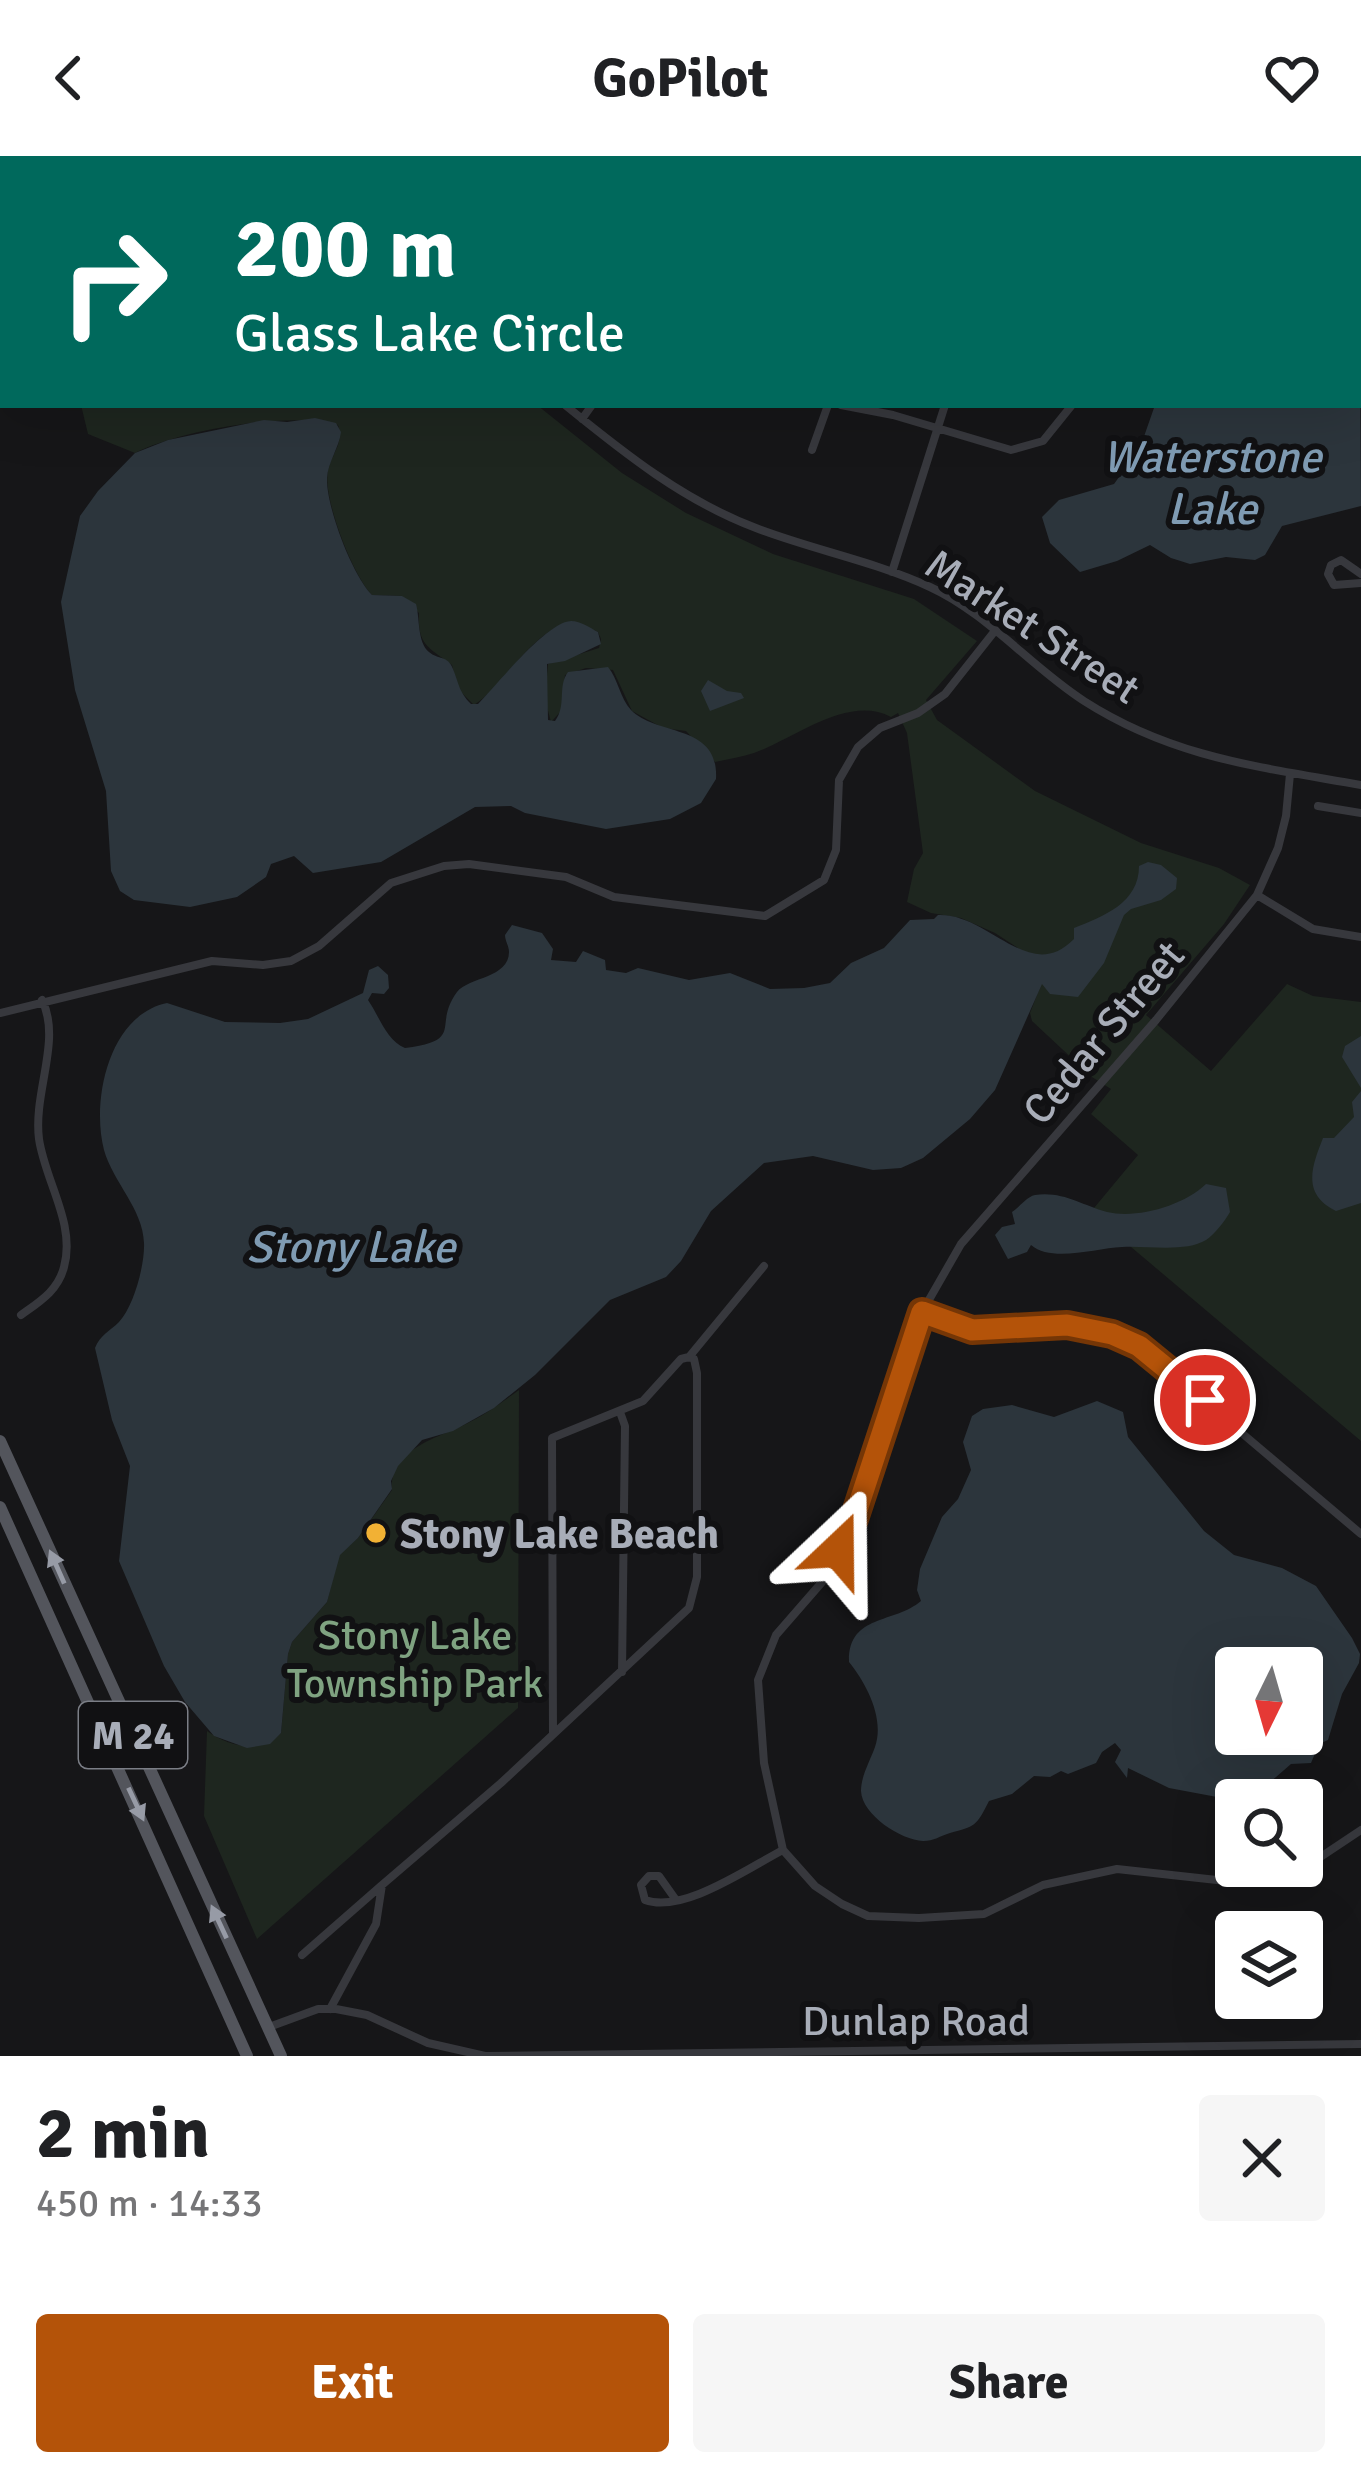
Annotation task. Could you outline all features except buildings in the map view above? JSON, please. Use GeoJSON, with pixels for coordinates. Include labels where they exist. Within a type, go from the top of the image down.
{"type":"FeatureCollection","features":[{"type":"Feature","properties":{"kind":"main road","name":"M 24"},"geometry":{"type":"LineString","coordinates":[[0,1441],[281,2056]]}},
{"type":"Feature","properties":{"kind":"main road","name":"M 24"},"geometry":{"type":"LineString","coordinates":[[0,1507],[247,2056]]}},
{"type":"Feature","properties":{"kind":"main road"},"geometry":{"type":"LineString","coordinates":[[160,1857],[185,1848]]}},
{"type":"Feature","properties":{"kind":"main road"},"geometry":{"type":"LineString","coordinates":[[240,2040],[268,2028]]}},
{"type":"Feature","properties":{"kind":"street","name":"Market Street"},"geometry":{"type":"LineString","coordinates":[[569,408],[656,476],[711,507],[753,527],[892,572],[949,596],[1084,701],[1147,735],[1211,759],[1361,785]]}},
{"type":"Feature","properties":{"kind":"street"},"geometry":{"type":"LineString","coordinates":[[583,419],[590,408]]}},
{"type":"Feature","properties":{"kind":"street"},"geometry":{"type":"LineString","coordinates":[[812,450],[826,408]]}},
{"type":"Feature","properties":{"kind":"street"},"geometry":{"type":"LineString","coordinates":[[857,408],[1004,449],[1028,448],[1052,433],[1070,408]]}},
{"type":"Feature","properties":{"kind":"street"},"geometry":{"type":"LineString","coordinates":[[892,572],[943,408]]}},
{"type":"Feature","properties":{"kind":"street"},"geometry":{"type":"LineString","coordinates":[[0,1013],[212,961],[263,965],[291,961],[319,946],[391,883],[444,866],[469,864],[566,878],[614,897],[765,916],[824,880],[836,850],[839,780],[858,747],[880,728],[945,694],[994,632]]}},
{"type":"Feature","properties":{"kind":"street","name":"Cedar Street"},"geometry":{"type":"LineString","coordinates":[[783,1850],[764,1763],[758,1680],[776,1635],[823,1581],[854,1519],[922,1312],[961,1244],[1156,1020],[1257,895],[1278,848],[1290,774]]}},
{"type":"Feature","properties":{"kind":"street"},"geometry":{"type":"LineString","coordinates":[[1318,806],[1361,813]]}},
{"type":"Feature","properties":{"kind":"street"},"geometry":{"type":"LineString","coordinates":[[1257,895],[1313,928],[1361,937]]}},
{"type":"Feature","properties":{"kind":"street"},"geometry":{"type":"LineString","coordinates":[[21,1315],[58,1282],[66,1252],[64,1223],[39,1139],[38,1098],[50,1050],[42,1000]]}},
{"type":"Feature","properties":{"kind":"street"},"geometry":{"type":"LineString","coordinates":[[553,1736],[552,1438],[643,1401],[681,1359],[689,1357],[764,1266]]}},
{"type":"Feature","properties":{"kind":"street"},"geometry":{"type":"LineString","coordinates":[[922,1312],[972,1330],[1067,1325],[1112,1334],[1139,1346],[1361,1534]]}},
{"type":"Feature","properties":{"kind":"street"},"geometry":{"type":"LineString","coordinates":[[302,1955],[553,1736],[680,1620],[694,1599],[697,1373],[689,1357]]}},
{"type":"Feature","properties":{"kind":"street"},"geometry":{"type":"LineString","coordinates":[[620,1412],[625,1426],[622,1672]]}},
{"type":"Feature","properties":{"kind":"street"},"geometry":{"type":"LineString","coordinates":[[676,1900],[658,1876],[649,1876],[641,1885],[644,1900],[654,1904],[676,1900],[696,1896],[783,1850],[814,1886],[868,1916],[984,1914],[1043,1885],[1117,1869],[1235,1882],[1260,1878],[1310,1864],[1361,1830]]}},
{"type":"Feature","properties":{"kind":"street"},"geometry":{"type":"LineString","coordinates":[[268,2028],[330,2009],[376,1924],[382,1885]]}},
{"type":"Feature","properties":{"kind":"street","name":"Dunlap Road"},"geometry":{"type":"LineString","coordinates":[[330,2009],[367,2015],[428,2043],[485,2056],[1361,2044]]}},
{"type":"Feature","properties":{"kind":"green space"},"geometry":{"type":"Polygon","coordinates":[[[82,408],[541,408],[622,473],[686,513],[773,554],[914,599],[977,641],[926,700],[937,720],[1035,791],[1141,843],[1219,868],[1250,885],[1224,924],[1146,1015],[1211,1071],[1287,984],[1313,996],[1361,1002],[1361,1441],[1118,1236],[1094,1208],[1138,1155],[1091,1114],[1111,1089],[1032,1021],[1030,1013],[1042,982],[1030,956],[961,918],[931,913],[907,902],[923,853],[907,733],[898,713],[891,717],[874,711],[839,715],[754,753],[715,762],[686,731],[663,728],[632,711],[613,670],[586,668],[565,675],[562,710],[551,722],[545,699],[548,664],[599,648],[601,639],[598,632],[572,621],[543,636],[474,705],[458,689],[452,665],[423,639],[419,613],[402,596],[372,595],[356,571],[334,516],[327,482],[339,443],[338,425],[293,420],[236,425],[179,437],[135,453],[88,434],[82,408]]]}},
{"type":"Feature","properties":{"kind":"green space","name":"Stony Lake Township Park"},"geometry":{"type":"Polygon","coordinates":[[[519,1390],[518,1708],[257,1939],[204,1816],[207,1731],[245,1746],[264,1744],[281,1733],[292,1642],[327,1602],[339,1555],[358,1538],[392,1490],[399,1464],[419,1446],[475,1419],[519,1390]]]}},
{"type":"Feature","properties":{"kind":"water","name":"Waterstone Lake"},"geometry":{"type":"Polygon","coordinates":[[[1154,408],[1360,408],[1361,506],[1282,526],[1265,555],[1255,560],[1226,557],[1190,564],[1150,545],[1080,572],[1050,543],[1042,517],[1059,500],[1114,484],[1140,448],[1154,408]]]}},
{"type":"Feature","properties":{"kind":"water"},"geometry":{"type":"Polygon","coordinates":[[[315,418],[336,423],[341,432],[328,472],[328,490],[356,572],[372,595],[402,596],[416,604],[425,648],[451,665],[471,704],[478,704],[548,632],[571,621],[582,623],[598,632],[601,644],[547,664],[548,720],[555,721],[559,715],[568,672],[608,667],[631,710],[708,748],[716,779],[701,803],[670,819],[606,829],[511,806],[475,807],[381,862],[313,873],[294,856],[271,864],[266,877],[237,897],[190,907],[134,900],[120,891],[111,871],[106,791],[75,690],[61,602],[80,516],[135,453],[168,440],[264,420],[315,418]]]}},
{"type":"Feature","properties":{"kind":"water"},"geometry":{"type":"Polygon","coordinates":[[[708,680],[744,698],[710,711],[701,691],[708,680]]]}},
{"type":"Feature","properties":{"kind":"water","name":"Stony Lake"},"geometry":{"type":"Polygon","coordinates":[[[1161,865],[1177,878],[1176,889],[1124,915],[1104,963],[1078,997],[1050,994],[1042,984],[995,1090],[970,1119],[923,1158],[901,1168],[873,1170],[813,1156],[764,1163],[711,1211],[666,1277],[610,1300],[535,1375],[494,1408],[453,1431],[422,1440],[398,1466],[392,1489],[358,1538],[340,1555],[327,1602],[292,1642],[281,1733],[270,1744],[247,1748],[214,1736],[185,1702],[164,1666],[119,1561],[130,1466],[112,1420],[95,1348],[129,1306],[144,1243],[139,1219],[104,1150],[100,1108],[109,1062],[131,1024],[167,1003],[225,1022],[308,1019],[363,993],[369,970],[378,966],[388,975],[389,988],[384,994],[372,993],[368,1000],[399,1045],[424,1045],[442,1036],[457,992],[503,967],[509,952],[505,935],[512,925],[542,933],[553,949],[551,960],[576,962],[583,951],[605,960],[606,970],[626,973],[638,968],[689,980],[730,973],[770,989],[830,983],[851,963],[884,948],[910,920],[938,915],[957,917],[1009,944],[1041,954],[1057,951],[1074,939],[1074,928],[1118,906],[1133,890],[1139,866],[1161,865]]]}},
{"type":"Feature","properties":{"kind":"water"},"geometry":{"type":"Polygon","coordinates":[[[1361,1036],[1361,1088],[1342,1057],[1345,1046],[1361,1036]]]}},
{"type":"Feature","properties":{"kind":"water"},"geometry":{"type":"Polygon","coordinates":[[[1361,1091],[1361,1203],[1336,1211],[1318,1196],[1313,1169],[1323,1138],[1334,1138],[1354,1117],[1352,1102],[1361,1091]]]}},
{"type":"Feature","properties":{"kind":"water"},"geometry":{"type":"Polygon","coordinates":[[[1206,1184],[1226,1188],[1230,1212],[1212,1235],[1197,1244],[1062,1254],[1031,1245],[1027,1252],[1008,1259],[995,1235],[1002,1227],[1015,1224],[1012,1212],[1035,1195],[1054,1195],[1107,1212],[1132,1214],[1172,1204],[1206,1184]]]}},
{"type":"Feature","properties":{"kind":"water"},"geometry":{"type":"Polygon","coordinates":[[[1097,1401],[1123,1412],[1128,1437],[1204,1531],[1234,1555],[1282,1568],[1316,1586],[1360,1654],[1328,1740],[1323,1742],[1323,1647],[1215,1647],[1215,1755],[1314,1755],[1311,1763],[1291,1764],[1274,1779],[1215,1779],[1215,1797],[1169,1788],[1128,1768],[1127,1778],[1115,1762],[1121,1750],[1115,1743],[1096,1763],[1068,1774],[1034,1776],[1012,1794],[989,1801],[970,1827],[930,1840],[914,1840],[894,1831],[868,1809],[861,1785],[878,1724],[867,1690],[849,1662],[851,1647],[864,1628],[921,1601],[917,1590],[920,1569],[942,1517],[958,1499],[971,1470],[963,1442],[972,1416],[983,1409],[1012,1405],[1054,1417],[1097,1401]]]}},
{"type":"Feature","properties":{"kind":"place","name":"Stony Lake Beach"},"geometry":{"type":"Point","coordinates":[376,1533]}},
{"type":"Feature","properties":{"kind":"route"},"geometry":{"type":"LineString","coordinates":[[838,1550],[854,1519],[922,1312],[972,1330],[1067,1325],[1112,1334],[1139,1346],[1205,1400]]}}]}
